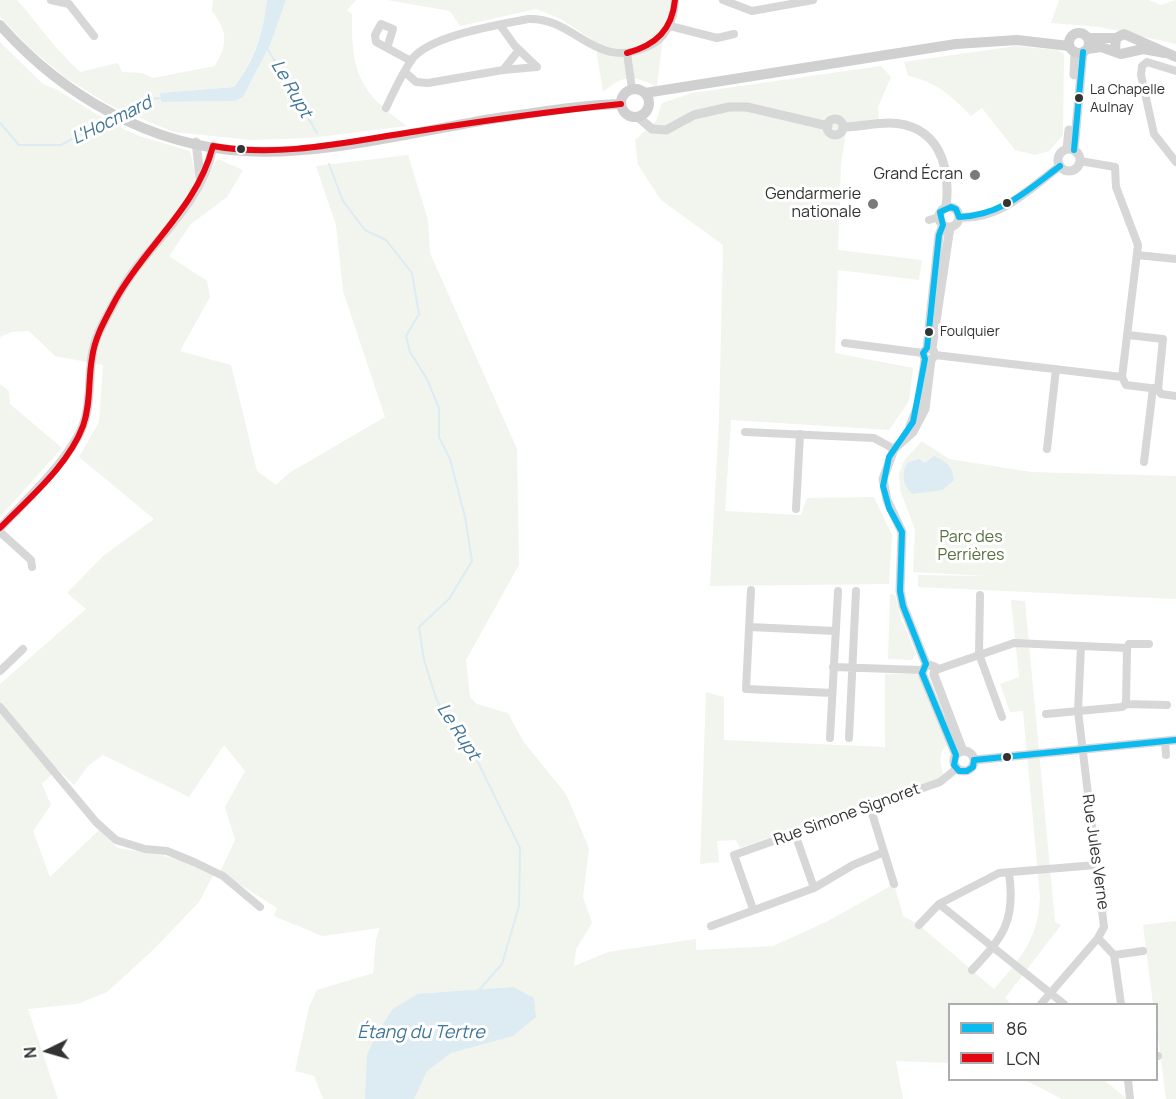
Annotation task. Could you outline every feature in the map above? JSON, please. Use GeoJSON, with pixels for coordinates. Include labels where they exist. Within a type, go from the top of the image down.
{"type":"FeatureCollection","features":[{"type":"Feature","properties":{"kind":"main road"},"geometry":{"type":"LineString","coordinates":[[0,26],[45,69],[88,100],[118,117],[153,131],[241,151],[303,149],[534,113],[621,104]]}},
{"type":"Feature","properties":{"kind":"main road"},"geometry":{"type":"LineString","coordinates":[[1077,48],[1080,33],[1088,38],[1115,44],[1121,54],[1143,49],[1165,53]]}},
{"type":"Feature","properties":{"kind":"main road"},"geometry":{"type":"LineString","coordinates":[[710,84],[649,105],[645,113],[638,117],[625,113],[621,104],[625,93],[632,89],[645,93],[710,84],[1001,36],[1077,48],[1115,44],[1124,34],[1176,57]]}},
{"type":"Feature","properties":{"kind":"main road"},"geometry":{"type":"LineString","coordinates":[[1077,48],[1088,38]]}},
{"type":"Feature","properties":{"kind":"main road"},"geometry":{"type":"LineString","coordinates":[[1130,51],[1132,38]]}},
{"type":"Feature","properties":{"kind":"main road"},"geometry":{"type":"LineString","coordinates":[[645,93],[649,105]]}},
{"type":"Feature","properties":{"kind":"street"},"geometry":{"type":"LineString","coordinates":[[51,0],[69,4],[94,36]]}},
{"type":"Feature","properties":{"kind":"street"},"geometry":{"type":"LineString","coordinates":[[386,108],[411,61],[427,47],[528,19],[550,20],[602,51],[627,53],[655,43],[670,26],[675,0]]}},
{"type":"Feature","properties":{"kind":"street"},"geometry":{"type":"LineString","coordinates":[[723,0],[752,11],[813,0]]}},
{"type":"Feature","properties":{"kind":"street"},"geometry":{"type":"LineString","coordinates":[[405,72],[416,82],[428,84],[540,65],[519,50],[500,25]]}},
{"type":"Feature","properties":{"kind":"street"},"geometry":{"type":"LineString","coordinates":[[670,26],[717,38],[734,34]]}},
{"type":"Feature","properties":{"kind":"street"},"geometry":{"type":"LineString","coordinates":[[387,48],[411,61]]}},
{"type":"Feature","properties":{"kind":"street"},"geometry":{"type":"LineString","coordinates":[[1077,48],[1070,149],[1080,161],[1116,167],[1116,188],[1138,245],[1122,377],[1126,385],[1155,389],[1161,394],[1176,396]]}},
{"type":"Feature","properties":{"kind":"street"},"geometry":{"type":"LineString","coordinates":[[503,70],[519,50]]}},
{"type":"Feature","properties":{"kind":"street"},"geometry":{"type":"LineString","coordinates":[[627,53],[632,89]]}},
{"type":"Feature","properties":{"kind":"street"},"geometry":{"type":"LineString","coordinates":[[1176,71],[1147,62],[1142,66],[1142,84],[1151,128],[1176,162]]}},
{"type":"Feature","properties":{"kind":"street"},"geometry":{"type":"LineString","coordinates":[[638,117],[652,129],[666,130],[694,116],[729,107],[747,107],[828,126],[832,120],[837,120],[843,127],[902,124],[923,134],[939,150],[944,161],[948,183],[946,207],[940,222],[925,409],[913,432],[894,449],[885,471],[884,486],[890,508],[902,532],[900,591],[903,606],[960,753]]}},
{"type":"Feature","properties":{"kind":"street"},"geometry":{"type":"LineString","coordinates":[[195,142],[200,180]]}},
{"type":"Feature","properties":{"kind":"street"},"geometry":{"type":"LineString","coordinates":[[32,567],[31,560],[0,530],[78,437],[88,412],[89,368],[98,334],[131,275],[173,225],[193,195],[213,146]]}},
{"type":"Feature","properties":{"kind":"street"},"geometry":{"type":"LineString","coordinates":[[1060,166],[1059,156],[1070,149]]}},
{"type":"Feature","properties":{"kind":"street"},"geometry":{"type":"LineString","coordinates":[[1060,166],[1066,170],[1073,170],[1080,161]]}},
{"type":"Feature","properties":{"kind":"street"},"geometry":{"type":"LineString","coordinates":[[959,217],[984,216],[1000,210],[1060,166]]}},
{"type":"Feature","properties":{"kind":"street"},"geometry":{"type":"LineString","coordinates":[[940,222],[958,222],[956,209],[946,207]]}},
{"type":"Feature","properties":{"kind":"street"},"geometry":{"type":"LineString","coordinates":[[1137,255],[1176,259]]}},
{"type":"Feature","properties":{"kind":"street"},"geometry":{"type":"LineString","coordinates":[[1128,335],[1163,339],[1144,462]]}},
{"type":"Feature","properties":{"kind":"street"},"geometry":{"type":"LineString","coordinates":[[845,343],[1122,377]]}},
{"type":"Feature","properties":{"kind":"street"},"geometry":{"type":"LineString","coordinates":[[1047,449],[1056,369]]}},
{"type":"Feature","properties":{"kind":"street"},"geometry":{"type":"LineString","coordinates":[[745,432],[874,438],[894,449]]}},
{"type":"Feature","properties":{"kind":"street"},"geometry":{"type":"LineString","coordinates":[[796,508],[800,434]]}},
{"type":"Feature","properties":{"kind":"street"},"geometry":{"type":"LineString","coordinates":[[751,590],[746,689],[832,693]]}},
{"type":"Feature","properties":{"kind":"street"},"geometry":{"type":"LineString","coordinates":[[830,738],[837,591]]}},
{"type":"Feature","properties":{"kind":"street"},"geometry":{"type":"LineString","coordinates":[[849,738],[856,591]]}},
{"type":"Feature","properties":{"kind":"street"},"geometry":{"type":"LineString","coordinates":[[980,595],[979,654],[1002,717]]}},
{"type":"Feature","properties":{"kind":"street"},"geometry":{"type":"LineString","coordinates":[[750,627],[835,631]]}},
{"type":"Feature","properties":{"kind":"street"},"geometry":{"type":"LineString","coordinates":[[833,667],[929,671],[1014,643],[1126,648]]}},
{"type":"Feature","properties":{"kind":"street"},"geometry":{"type":"LineString","coordinates":[[1126,704],[1126,648],[1129,644],[1149,645]]}},
{"type":"Feature","properties":{"kind":"street","name":"Rue Jules Verne"},"geometry":{"type":"LineString","coordinates":[[1081,646],[1078,711],[1104,919],[1103,932],[1098,938]]}},
{"type":"Feature","properties":{"kind":"street"},"geometry":{"type":"LineString","coordinates":[[0,671],[23,649]]}},
{"type":"Feature","properties":{"kind":"street"},"geometry":{"type":"LineString","coordinates":[[1046,714],[1126,704],[1167,705]]}},
{"type":"Feature","properties":{"kind":"street"},"geometry":{"type":"LineString","coordinates":[[0,706],[96,822],[116,840],[145,849],[167,851],[194,862],[223,876],[260,907]]}},
{"type":"Feature","properties":{"kind":"street"},"geometry":{"type":"LineString","coordinates":[[974,760],[1176,740]]}},
{"type":"Feature","properties":{"kind":"street"},"geometry":{"type":"LineString","coordinates":[[1166,741],[1166,755]]}},
{"type":"Feature","properties":{"kind":"street"},"geometry":{"type":"LineString","coordinates":[[960,753],[970,753],[974,760]]}},
{"type":"Feature","properties":{"kind":"street"},"geometry":{"type":"LineString","coordinates":[[960,753],[954,762],[957,769],[963,772],[970,770],[974,760]]}},
{"type":"Feature","properties":{"kind":"street","name":"Rue Simone Signoret"},"geometry":{"type":"LineString","coordinates":[[753,909],[734,855],[940,782],[957,769]]}},
{"type":"Feature","properties":{"kind":"street"},"geometry":{"type":"LineString","coordinates":[[870,807],[894,884]]}},
{"type":"Feature","properties":{"kind":"street"},"geometry":{"type":"LineString","coordinates":[[795,834],[814,888]]}},
{"type":"Feature","properties":{"kind":"street"},"geometry":{"type":"LineString","coordinates":[[711,926],[814,888],[853,865],[884,852]]}},
{"type":"Feature","properties":{"kind":"street"},"geometry":{"type":"LineString","coordinates":[[919,925],[939,904],[999,873],[1096,865]]}},
{"type":"Feature","properties":{"kind":"street"},"geometry":{"type":"LineString","coordinates":[[972,970],[1002,936],[1009,917],[1011,897],[1009,873]]}},
{"type":"Feature","properties":{"kind":"street"},"geometry":{"type":"LineString","coordinates":[[939,904],[981,940],[994,946],[1062,1003]]}},
{"type":"Feature","properties":{"kind":"street"},"geometry":{"type":"LineString","coordinates":[[1043,1003],[1098,938],[1114,955],[1121,1003]]}},
{"type":"Feature","properties":{"kind":"street"},"geometry":{"type":"LineString","coordinates":[[1114,955],[1143,951]]}},
{"type":"Feature","properties":{"kind":"street"},"geometry":{"type":"LineString","coordinates":[[1128,1081],[1130,1099]]}},
{"type":"Feature","properties":{"kind":"green space"},"geometry":{"type":"Polygon","coordinates":[[[0,0],[17,0],[80,72],[118,63],[122,72],[142,73],[153,78],[215,66],[222,51],[224,38],[221,25],[212,11],[213,0],[267,0],[256,46],[247,67],[234,87],[160,93],[161,102],[235,101],[243,97],[271,43],[286,0],[356,0],[347,10],[352,14],[353,51],[361,79],[378,102],[407,126],[310,138],[251,140],[174,132],[113,107],[66,78],[30,48],[0,17],[0,0]]]}},
{"type":"Feature","properties":{"kind":"green space"},"geometry":{"type":"Polygon","coordinates":[[[387,0],[671,0],[672,6],[662,45],[657,87],[642,80],[629,78],[617,82],[603,92],[595,42],[561,19],[536,9],[460,26],[450,11],[387,0]]]}},
{"type":"Feature","properties":{"kind":"green space"},"geometry":{"type":"Polygon","coordinates":[[[1059,0],[1149,0],[1161,5],[1176,0],[1176,44],[1100,27],[1051,23],[1059,0]]]}},
{"type":"Feature","properties":{"kind":"green space"},"geometry":{"type":"Polygon","coordinates":[[[0,42],[43,84],[56,89],[109,122],[139,136],[190,151],[194,168],[207,174],[218,159],[243,170],[227,197],[191,224],[169,256],[207,281],[210,297],[180,351],[231,365],[257,471],[276,485],[289,473],[385,417],[343,291],[336,225],[316,166],[408,155],[428,220],[430,253],[517,449],[519,565],[466,660],[470,697],[477,704],[508,713],[523,741],[566,794],[589,848],[583,897],[592,923],[576,949],[574,966],[608,952],[696,939],[696,950],[773,946],[828,921],[894,884],[903,916],[919,925],[994,989],[1026,948],[1036,925],[1040,897],[1023,711],[1010,712],[1000,684],[1019,677],[1011,600],[1025,601],[1055,922],[1061,925],[1005,998],[1010,1003],[948,1003],[948,1063],[896,1061],[903,1099],[323,1099],[314,1076],[295,1071],[309,1007],[317,990],[373,973],[376,939],[380,928],[322,936],[274,916],[277,908],[220,872],[235,840],[225,807],[245,771],[224,745],[189,797],[103,755],[88,766],[74,785],[57,769],[42,784],[51,805],[33,831],[50,877],[99,830],[118,848],[161,855],[216,870],[199,902],[153,950],[107,992],[77,1004],[28,1009],[58,1099],[0,1099],[0,684],[86,609],[67,593],[103,556],[154,519],[79,457],[99,422],[103,365],[55,356],[29,331],[12,332],[0,337],[0,42]]]}},
{"type":"Feature","properties":{"kind":"green space"},"geometry":{"type":"Polygon","coordinates":[[[1016,46],[1057,50],[1064,54],[1063,135],[1049,151],[1035,155],[1015,150],[982,108],[971,116],[950,96],[935,86],[908,76],[904,62],[1016,46]]]}},
{"type":"Feature","properties":{"kind":"green space"},"geometry":{"type":"Polygon","coordinates":[[[881,66],[891,77],[878,107],[879,121],[847,124],[841,165],[838,250],[922,260],[919,280],[838,270],[835,353],[913,368],[909,401],[889,430],[731,420],[725,511],[801,515],[807,498],[874,497],[892,535],[889,584],[710,586],[719,419],[723,245],[661,200],[638,165],[635,140],[656,121],[662,103],[692,93],[881,66]]]}},
{"type":"Feature","properties":{"kind":"green space"},"geometry":{"type":"Polygon","coordinates":[[[0,384],[9,391],[10,404],[62,448],[0,517],[0,384]]]}},
{"type":"Feature","properties":{"kind":"green space","name":"Parc des Perrières"},"geometry":{"type":"Polygon","coordinates":[[[922,441],[949,459],[1031,472],[1176,476],[1176,599],[918,587],[918,575],[987,576],[913,572],[915,530],[900,490],[899,473],[905,459],[922,441]]]}},
{"type":"Feature","properties":{"kind":"green space"},"geometry":{"type":"Polygon","coordinates":[[[890,594],[895,595],[900,616],[916,654],[912,660],[888,659],[890,594]]]}},
{"type":"Feature","properties":{"kind":"green space"},"geometry":{"type":"Polygon","coordinates":[[[885,674],[916,674],[925,682],[948,744],[942,751],[940,759],[945,777],[740,848],[736,840],[717,841],[719,862],[700,864],[706,692],[724,697],[724,740],[885,747],[885,674]]]}},
{"type":"Feature","properties":{"kind":"green space"},"geometry":{"type":"Polygon","coordinates":[[[1176,921],[1176,1099],[1166,1099],[1158,1036],[1158,1003],[1153,1003],[1143,925],[1176,921]]]}},
{"type":"Feature","properties":{"kind":"green space"},"geometry":{"type":"Polygon","coordinates":[[[1027,1081],[1105,1081],[1127,1099],[1062,1099],[1027,1081]]]}},
{"type":"Feature","properties":{"kind":"water"},"geometry":{"type":"Polygon","coordinates":[[[267,0],[286,0],[271,43],[243,97],[235,101],[161,102],[160,93],[234,87],[257,46],[267,0]]]}},
{"type":"Feature","properties":{"kind":"water"},"geometry":{"type":"Polygon","coordinates":[[[934,456],[948,465],[954,480],[942,490],[912,494],[904,479],[907,463],[919,459],[925,463],[934,456]]]}},
{"type":"Feature","properties":{"kind":"water","name":"Étang du Tertre"},"geometry":{"type":"Polygon","coordinates":[[[513,987],[534,998],[536,1017],[513,1036],[451,1053],[427,1071],[414,1099],[365,1099],[367,1055],[377,1033],[393,1009],[418,994],[513,987]]]}},
{"type":"Feature","properties":{"kind":"waterway","name":"Le Rupt"},"geometry":{"type":"LineString","coordinates":[[267,48],[317,133]]}},
{"type":"Feature","properties":{"kind":"waterway","name":"L'Hocmard"},"geometry":{"type":"LineString","coordinates":[[120,113],[150,99],[162,98]]}},
{"type":"Feature","properties":{"kind":"waterway","name":"L'Hocmard"},"geometry":{"type":"LineString","coordinates":[[0,123],[19,145],[61,145],[112,117]]}},
{"type":"Feature","properties":{"kind":"waterway","name":"Le Rupt"},"geometry":{"type":"LineString","coordinates":[[329,164],[343,201],[365,230],[386,240],[412,273],[419,314],[406,336],[410,352],[427,379],[439,408],[439,437],[450,459],[465,517],[472,561],[449,599],[419,627],[424,660],[437,701],[473,752],[520,848],[519,906],[502,964],[479,990]]}},
{"type":"Feature","properties":{"kind":"transit line","name":"LCN"},"geometry":{"type":"LineString","coordinates":[[627,53],[646,46],[661,35],[670,20],[675,0]]}},
{"type":"Feature","properties":{"kind":"transit line","name":"86"},"geometry":{"type":"LineString","coordinates":[[1074,150],[1083,52]]}},
{"type":"Feature","properties":{"kind":"transit line","name":"LCN"},"geometry":{"type":"LineString","coordinates":[[213,146],[263,150],[313,147],[490,120],[621,104]]}},
{"type":"Feature","properties":{"kind":"transit line","name":"LCN"},"geometry":{"type":"LineString","coordinates":[[0,528],[47,481],[76,441],[86,418],[92,358],[101,327],[128,279],[170,226],[195,188],[213,146]]}},
{"type":"Feature","properties":{"kind":"transit line","name":"86"},"geometry":{"type":"LineString","coordinates":[[959,217],[974,216],[1001,207],[1060,166]]}},
{"type":"Feature","properties":{"kind":"transit line","name":"86"},"geometry":{"type":"LineString","coordinates":[[926,664],[903,606],[900,591],[902,532],[889,508],[883,486],[889,457],[913,422],[925,359],[923,353],[927,348],[939,235],[943,225],[940,212],[951,207],[956,209],[959,217]]}},
{"type":"Feature","properties":{"kind":"transit line","name":"86"},"geometry":{"type":"LineString","coordinates":[[926,664],[922,673],[956,755],[954,765],[959,771],[967,771],[973,767],[974,760]]}},
{"type":"Feature","properties":{"kind":"transit line","name":"86"},"geometry":{"type":"LineString","coordinates":[[974,760],[1176,740]]}},
{"type":"Feature","properties":{"kind":"place","name":"La Chapelle Aulnay"},"geometry":{"type":"Point","coordinates":[1079,98]}},
{"type":"Feature","properties":{"kind":"place","name":"Grand Écran"},"geometry":{"type":"Point","coordinates":[975,175]}},
{"type":"Feature","properties":{"kind":"place","name":"Gendarmerie nationale"},"geometry":{"type":"Point","coordinates":[873,204]}},
{"type":"Feature","properties":{"kind":"place","name":"Foulquier"},"geometry":{"type":"Point","coordinates":[929,332]}}]}
